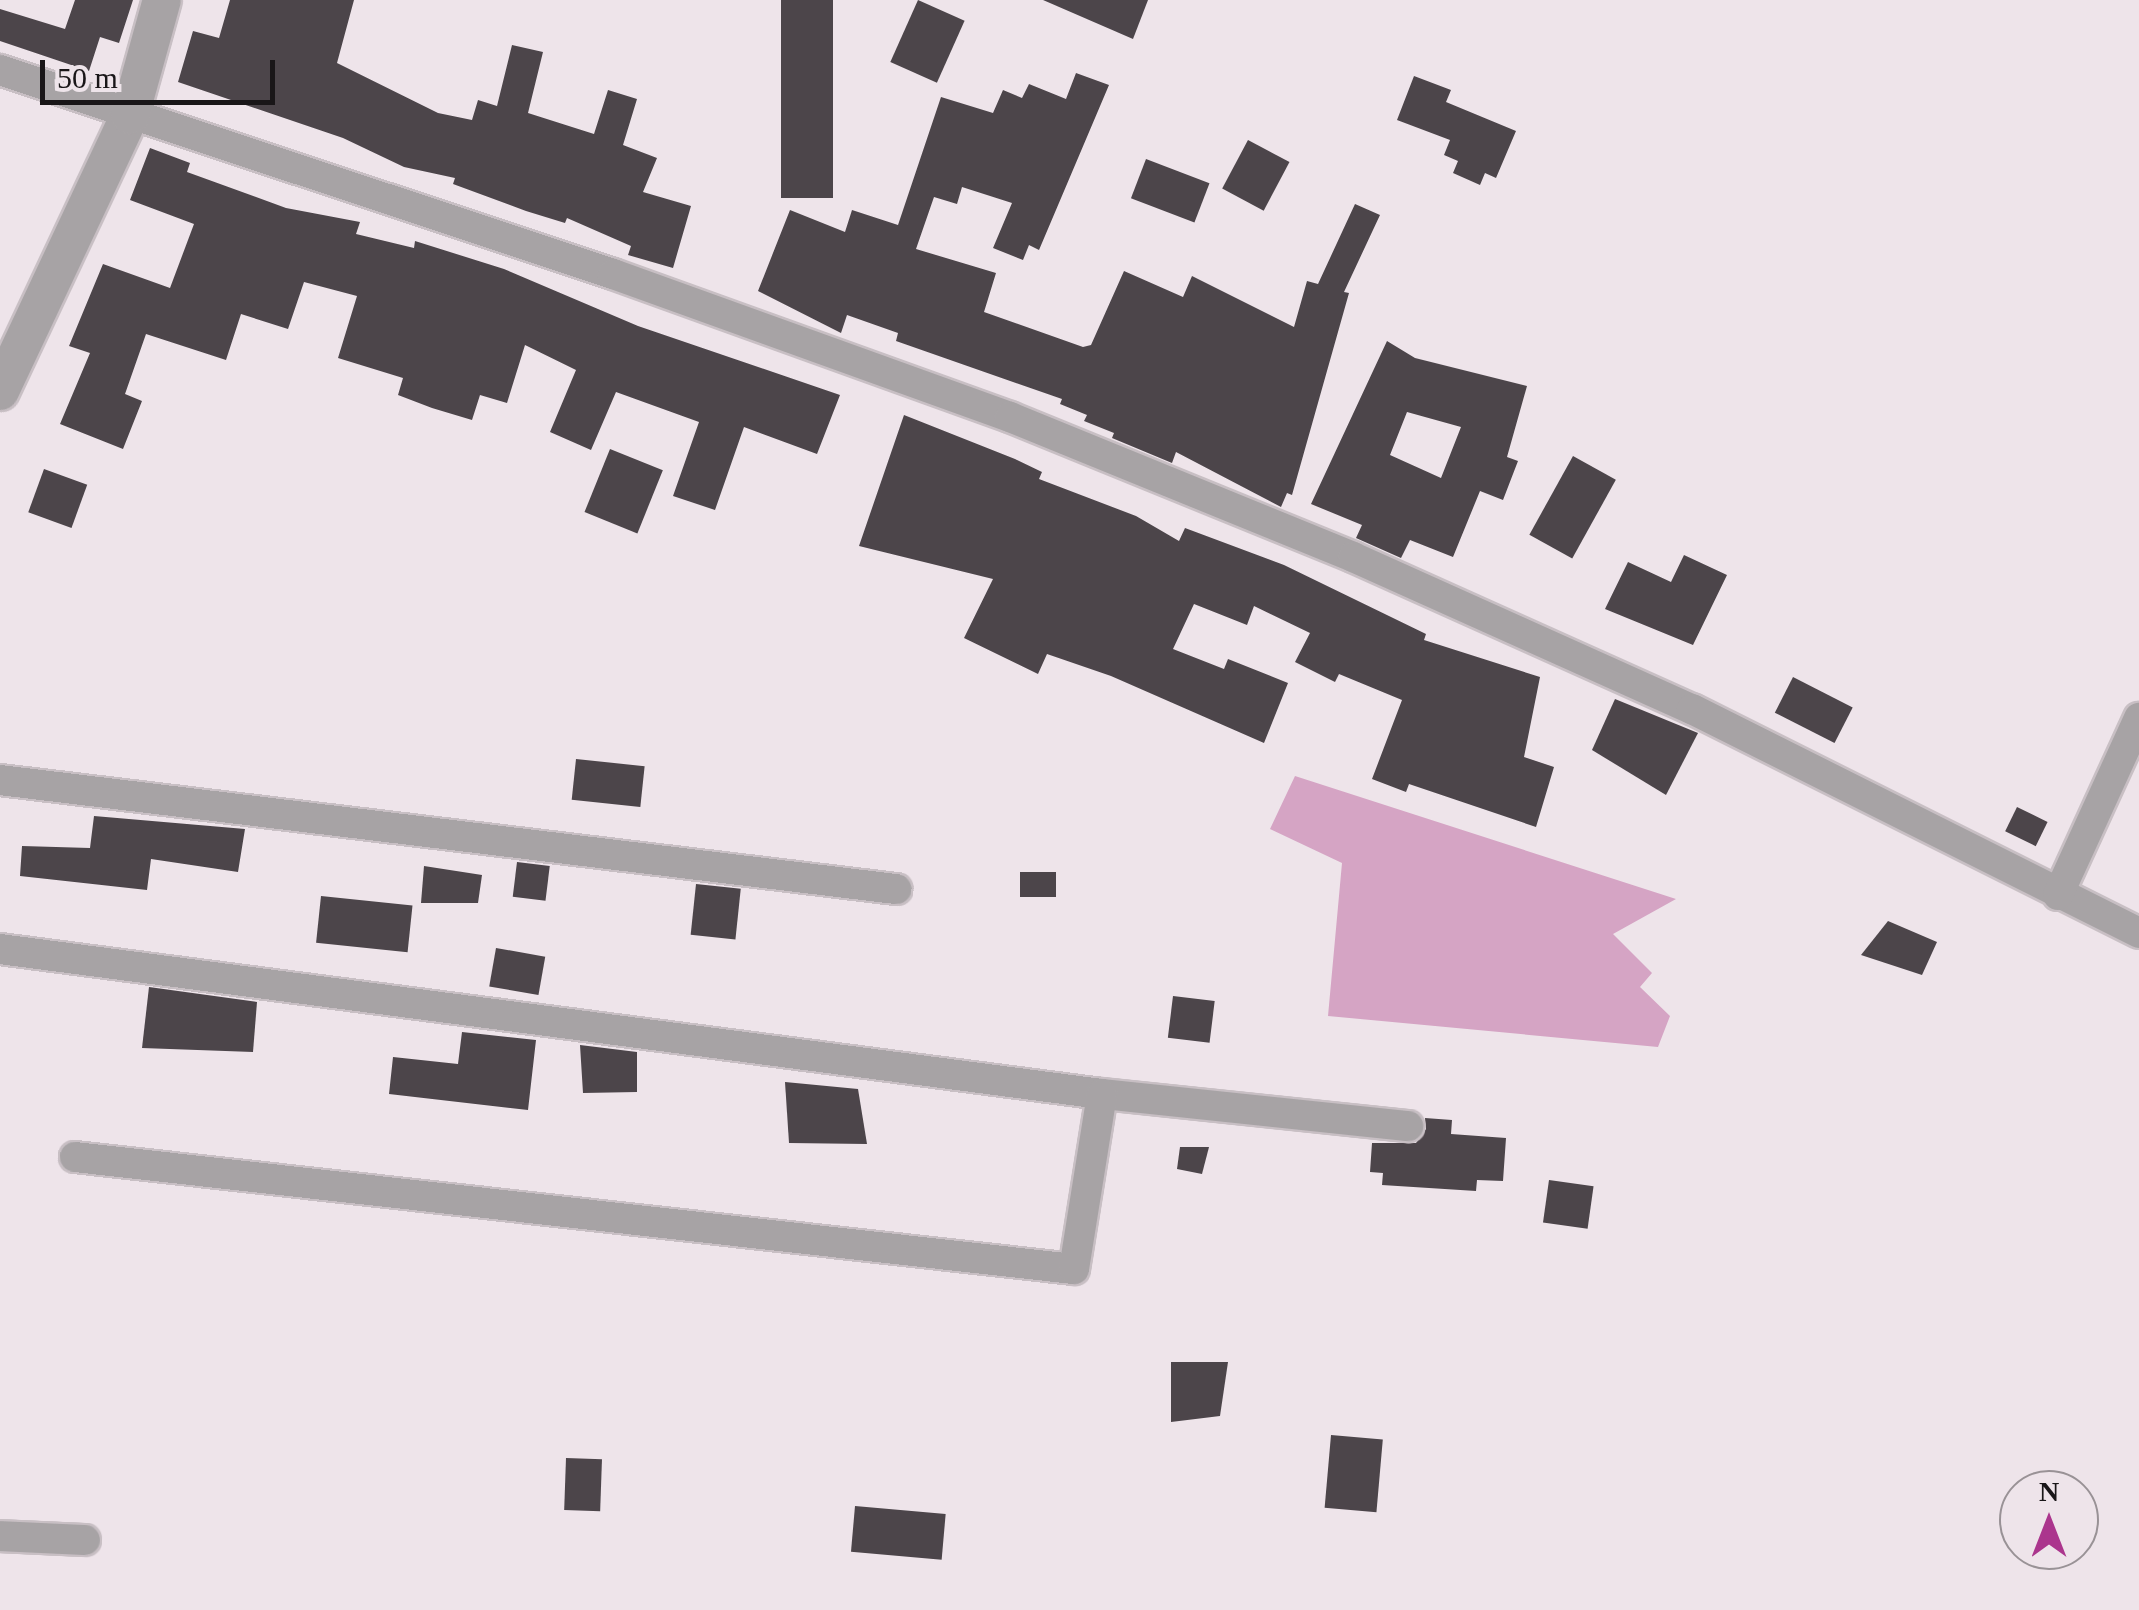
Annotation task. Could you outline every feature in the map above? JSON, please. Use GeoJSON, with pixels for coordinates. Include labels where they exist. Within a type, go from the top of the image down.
{"type":"FeatureCollection","features":[{"type":"Feature","properties":{"kind":"street"},"geometry":{"type":"LineString","coordinates":[[0,391],[130,115],[162,0]]}},
{"type":"Feature","properties":{"kind":"street"},"geometry":{"type":"LineString","coordinates":[[0,70],[614,274],[1028,424],[1353,557],[1692,709],[2058,895],[2136,924]]}},
{"type":"Feature","properties":{"kind":"street"},"geometry":{"type":"LineString","coordinates":[[2058,895],[2139,718]]}},
{"type":"Feature","properties":{"kind":"street"},"geometry":{"type":"LineString","coordinates":[[0,780],[896,889]]}},
{"type":"Feature","properties":{"kind":"street"},"geometry":{"type":"LineString","coordinates":[[0,949],[1102,1094],[1408,1126]]}},
{"type":"Feature","properties":{"kind":"street"},"geometry":{"type":"LineString","coordinates":[[75,1157],[1074,1268],[1102,1094]]}},
{"type":"Feature","properties":{"kind":"street"},"geometry":{"type":"LineString","coordinates":[[0,1536],[85,1540]]}},
{"type":"Feature","properties":{"kind":"shaded area"},"geometry":{"type":"Polygon","coordinates":[[[1295,776],[1676,899],[1613,934],[1652,973],[1640,987],[1670,1016],[1658,1047],[1328,1016],[1342,863],[1270,829],[1295,776]]]}},
{"type":"Feature","properties":{"kind":"building"},"geometry":{"type":"Polygon","coordinates":[[[75,0],[133,0],[119,43],[100,37],[89,71],[0,41],[0,9],[65,29],[75,0]]]}},
{"type":"Feature","properties":{"kind":"building"},"geometry":{"type":"Polygon","coordinates":[[[230,0],[354,0],[337,63],[438,113],[472,120],[478,100],[497,106],[512,45],[543,52],[528,113],[594,134],[608,90],[637,99],[623,145],[657,158],[643,192],[691,206],[673,268],[628,255],[631,246],[567,218],[565,223],[526,211],[453,184],[455,178],[404,167],[343,138],[178,82],[193,31],[219,38],[230,0]]]}},
{"type":"Feature","properties":{"kind":"building"},"geometry":{"type":"Polygon","coordinates":[[[781,0],[833,0],[833,198],[781,198],[781,0]]]}},
{"type":"Feature","properties":{"kind":"building"},"geometry":{"type":"Polygon","coordinates":[[[918,0],[965,21],[937,83],[890,62],[918,0]]]}},
{"type":"Feature","properties":{"kind":"building"},"geometry":{"type":"Polygon","coordinates":[[[1043,0],[1148,0],[1133,39],[1043,0]]]}},
{"type":"Feature","properties":{"kind":"building"},"geometry":{"type":"Polygon","coordinates":[[[1076,73],[1109,85],[1039,250],[1029,245],[1023,260],[993,248],[1012,203],[962,187],[957,204],[934,197],[916,249],[996,273],[984,312],[1083,347],[1091,345],[1124,271],[1183,297],[1192,276],[1294,327],[1307,281],[1318,284],[1355,204],[1380,215],[1344,292],[1349,293],[1292,495],[1287,493],[1281,507],[1176,452],[1172,463],[1112,438],[1114,433],[1084,421],[1087,415],[1060,404],[1062,399],[896,341],[898,333],[847,315],[841,333],[758,291],[790,210],[845,232],[852,210],[898,225],[941,97],[993,113],[1003,90],[1022,98],[1029,84],[1066,99],[1076,73]]]}},
{"type":"Feature","properties":{"kind":"building"},"geometry":{"type":"Polygon","coordinates":[[[1414,76],[1451,90],[1446,102],[1516,131],[1496,178],[1485,173],[1480,185],[1453,173],[1458,161],[1444,155],[1450,140],[1397,120],[1414,76]]]}},
{"type":"Feature","properties":{"kind":"building"},"geometry":{"type":"Polygon","coordinates":[[[1248,140],[1289,162],[1264,211],[1222,189],[1248,140]]]}},
{"type":"Feature","properties":{"kind":"building"},"geometry":{"type":"Polygon","coordinates":[[[150,148],[190,163],[187,172],[286,208],[360,222],[356,234],[414,248],[415,241],[504,269],[638,326],[840,395],[817,454],[744,427],[715,510],[673,496],[699,422],[616,392],[591,450],[550,432],[576,370],[525,345],[507,403],[480,395],[472,420],[432,408],[398,395],[403,378],[338,358],[357,296],[304,282],[288,329],[241,314],[226,360],[146,334],[125,394],[142,401],[123,449],[60,424],[90,353],[69,346],[103,264],[170,288],[194,224],[130,200],[150,148]]]}},
{"type":"Feature","properties":{"kind":"building"},"geometry":{"type":"Polygon","coordinates":[[[1146,159],[1209,183],[1194,223],[1131,198],[1146,159]]]}},
{"type":"Feature","properties":{"kind":"building"},"geometry":{"type":"Polygon","coordinates":[[[1387,341],[1415,358],[1527,386],[1507,457],[1518,461],[1503,500],[1480,491],[1453,557],[1410,540],[1401,558],[1356,538],[1362,525],[1311,504],[1387,341]],[[1407,412],[1390,455],[1441,478],[1461,427],[1407,412]]]}},
{"type":"Feature","properties":{"kind":"building"},"geometry":{"type":"Polygon","coordinates":[[[904,415],[1015,459],[1042,472],[1039,479],[1136,516],[1179,541],[1185,528],[1284,565],[1426,634],[1424,640],[1540,677],[1524,757],[1554,767],[1536,827],[1409,784],[1406,792],[1372,779],[1402,700],[1339,674],[1335,682],[1295,662],[1310,633],[1254,606],[1247,625],[1194,604],[1173,649],[1224,669],[1228,659],[1288,683],[1264,743],[1111,676],[1047,654],[1038,674],[964,638],[993,579],[859,546],[904,415]]]}},
{"type":"Feature","properties":{"kind":"building"},"geometry":{"type":"Polygon","coordinates":[[[610,449],[663,470],[637,533],[585,512],[610,449]]]}},
{"type":"Feature","properties":{"kind":"building"},"geometry":{"type":"Polygon","coordinates":[[[1573,456],[1616,480],[1572,558],[1529,535],[1573,456]]]}},
{"type":"Feature","properties":{"kind":"building"},"geometry":{"type":"Polygon","coordinates":[[[44,469],[87,485],[71,528],[28,512],[44,469]]]}},
{"type":"Feature","properties":{"kind":"building"},"geometry":{"type":"Polygon","coordinates":[[[1684,555],[1727,575],[1693,645],[1605,609],[1628,562],[1671,582],[1684,555]]]}},
{"type":"Feature","properties":{"kind":"building"},"geometry":{"type":"Polygon","coordinates":[[[1793,677],[1853,707],[1835,743],[1775,713],[1793,677]]]}},
{"type":"Feature","properties":{"kind":"building"},"geometry":{"type":"Polygon","coordinates":[[[1615,699],[1698,733],[1666,795],[1592,750],[1615,699]]]}},
{"type":"Feature","properties":{"kind":"building"},"geometry":{"type":"Polygon","coordinates":[[[576,759],[645,766],[640,807],[572,800],[576,759]]]}},
{"type":"Feature","properties":{"kind":"building"},"geometry":{"type":"Polygon","coordinates":[[[2017,807],[2048,822],[2036,846],[2005,831],[2017,807]]]}},
{"type":"Feature","properties":{"kind":"building"},"geometry":{"type":"Polygon","coordinates":[[[94,816],[245,829],[238,872],[151,859],[147,890],[20,876],[22,846],[90,848],[94,816]]]}},
{"type":"Feature","properties":{"kind":"building"},"geometry":{"type":"Polygon","coordinates":[[[517,862],[550,866],[545,901],[513,897],[517,862]]]}},
{"type":"Feature","properties":{"kind":"building"},"geometry":{"type":"Polygon","coordinates":[[[424,866],[482,875],[478,903],[421,903],[424,866]]]}},
{"type":"Feature","properties":{"kind":"building"},"geometry":{"type":"Polygon","coordinates":[[[1020,872],[1056,872],[1056,897],[1020,897],[1020,872]]]}},
{"type":"Feature","properties":{"kind":"building"},"geometry":{"type":"Polygon","coordinates":[[[696,884],[741,889],[735,939],[691,935],[696,884]]]}},
{"type":"Feature","properties":{"kind":"building"},"geometry":{"type":"Polygon","coordinates":[[[321,896],[412,906],[408,952],[316,943],[321,896]]]}},
{"type":"Feature","properties":{"kind":"building"},"geometry":{"type":"Polygon","coordinates":[[[1888,921],[1937,942],[1922,975],[1861,955],[1888,921]]]}},
{"type":"Feature","properties":{"kind":"building"},"geometry":{"type":"Polygon","coordinates":[[[496,948],[545,957],[538,995],[489,986],[496,948]]]}},
{"type":"Feature","properties":{"kind":"building"},"geometry":{"type":"Polygon","coordinates":[[[149,987],[257,1002],[253,1052],[142,1048],[149,987]]]}},
{"type":"Feature","properties":{"kind":"building"},"geometry":{"type":"Polygon","coordinates":[[[1173,996],[1215,1001],[1210,1043],[1168,1038],[1173,996]]]}},
{"type":"Feature","properties":{"kind":"building"},"geometry":{"type":"Polygon","coordinates":[[[462,1032],[536,1040],[528,1110],[389,1094],[393,1057],[458,1064],[462,1032]]]}},
{"type":"Feature","properties":{"kind":"building"},"geometry":{"type":"Polygon","coordinates":[[[580,1045],[637,1052],[637,1092],[583,1093],[580,1045]]]}},
{"type":"Feature","properties":{"kind":"building"},"geometry":{"type":"Polygon","coordinates":[[[785,1082],[858,1089],[867,1144],[789,1143],[785,1082]]]}},
{"type":"Feature","properties":{"kind":"building"},"geometry":{"type":"Polygon","coordinates":[[[1425,1118],[1452,1120],[1451,1134],[1506,1138],[1503,1181],[1477,1180],[1476,1191],[1382,1185],[1383,1173],[1370,1172],[1372,1143],[1416,1143],[1426,1129],[1425,1118]]]}},
{"type":"Feature","properties":{"kind":"building"},"geometry":{"type":"Polygon","coordinates":[[[1180,1147],[1209,1147],[1202,1174],[1177,1169],[1180,1147]]]}},
{"type":"Feature","properties":{"kind":"building"},"geometry":{"type":"Polygon","coordinates":[[[1549,1180],[1594,1186],[1588,1229],[1543,1223],[1549,1180]]]}},
{"type":"Feature","properties":{"kind":"building"},"geometry":{"type":"Polygon","coordinates":[[[1171,1362],[1228,1362],[1220,1416],[1171,1422],[1171,1362]]]}},
{"type":"Feature","properties":{"kind":"building"},"geometry":{"type":"Polygon","coordinates":[[[1331,1435],[1383,1440],[1376,1512],[1325,1508],[1331,1435]]]}},
{"type":"Feature","properties":{"kind":"building"},"geometry":{"type":"Polygon","coordinates":[[[566,1458],[602,1459],[600,1511],[564,1510],[566,1458]]]}},
{"type":"Feature","properties":{"kind":"building"},"geometry":{"type":"Polygon","coordinates":[[[855,1506],[946,1514],[942,1560],[851,1552],[855,1506]]]}}]}
